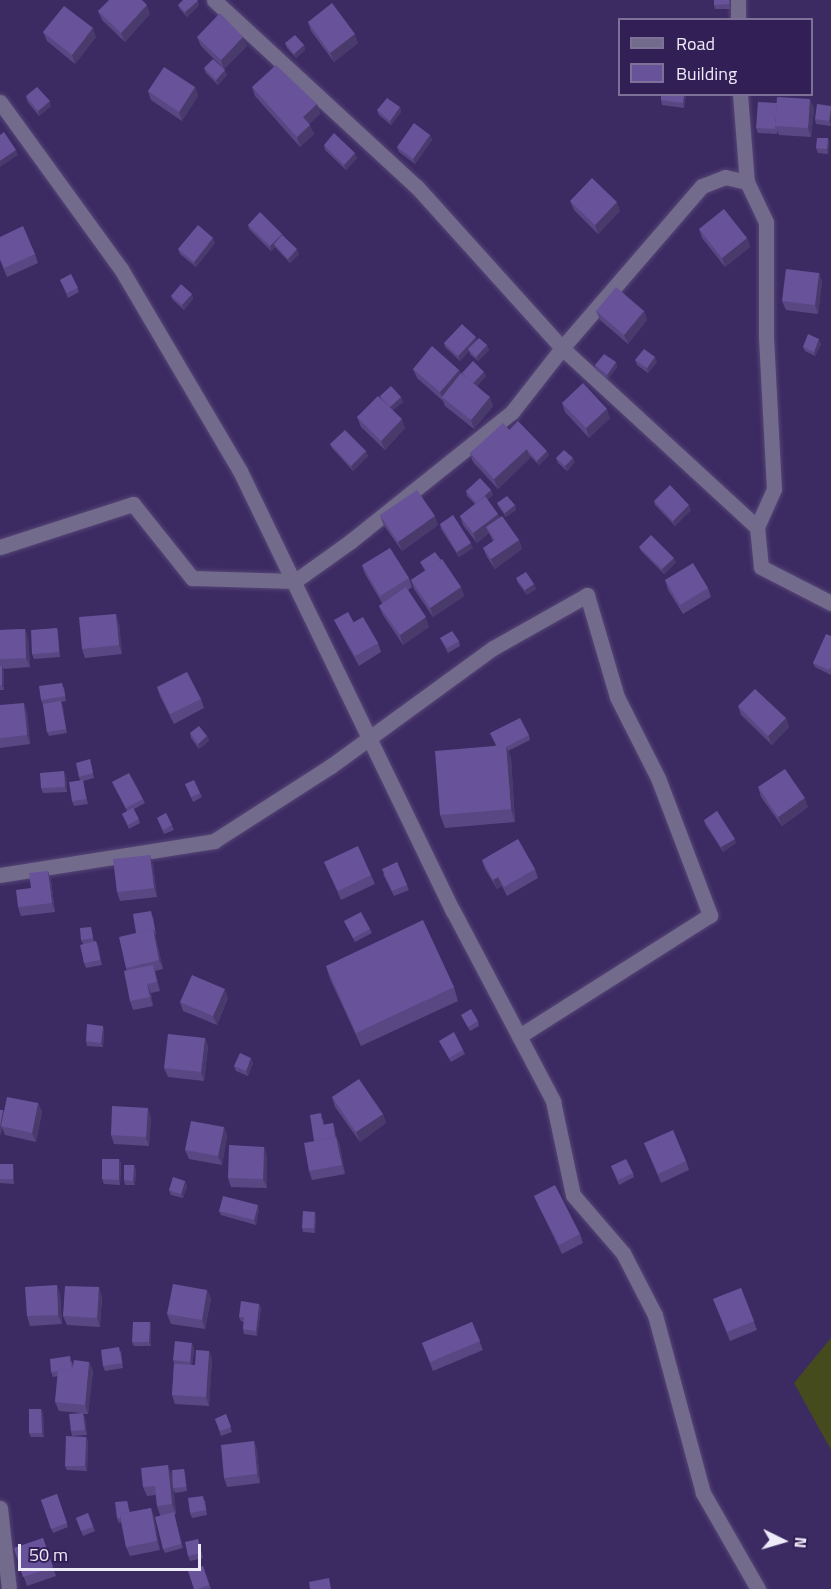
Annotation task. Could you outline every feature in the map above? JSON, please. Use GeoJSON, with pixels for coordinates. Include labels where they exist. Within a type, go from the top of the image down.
{"type":"FeatureCollection","features":[{"type":"Feature","properties":{"kind":"street"},"geometry":{"type":"LineString","coordinates":[[214,0],[417,186],[562,348],[757,527]]}},
{"type":"Feature","properties":{"kind":"street"},"geometry":{"type":"LineString","coordinates":[[738,0],[738,18]]}},
{"type":"Feature","properties":{"kind":"street"},"geometry":{"type":"LineString","coordinates":[[740,96],[747,182],[766,222],[766,337],[774,489],[757,527],[761,567],[831,603]]}},
{"type":"Feature","properties":{"kind":"street"},"geometry":{"type":"LineString","coordinates":[[0,102],[121,269],[240,471],[370,737],[553,1101],[573,1195],[623,1254],[655,1315],[703,1493],[758,1589]]}},
{"type":"Feature","properties":{"kind":"street"},"geometry":{"type":"LineString","coordinates":[[0,547],[133,504],[192,578],[295,581],[360,535],[512,412],[562,348],[702,186],[725,177],[747,182]]}},
{"type":"Feature","properties":{"kind":"street"},"geometry":{"type":"LineString","coordinates":[[0,875],[214,841],[370,737],[493,648],[587,595],[617,697],[657,778],[710,915],[519,1036]]}},
{"type":"Feature","properties":{"kind":"street"},"geometry":{"type":"LineString","coordinates":[[0,1508],[9,1589]]}},
{"type":"Feature","properties":{"kind":"green space"},"geometry":{"type":"Polygon","coordinates":[[[831,1338],[831,1450],[794,1383],[831,1338]]]}},
{"type":"Feature","properties":{"kind":"building"},"geometry":{"type":"Polygon","coordinates":[[[109,0],[142,0],[147,5],[121,33],[98,11],[109,0]]]}},
{"type":"Feature","properties":{"kind":"building"},"geometry":{"type":"Polygon","coordinates":[[[183,0],[198,1],[185,12],[178,5],[183,0]]]}},
{"type":"Feature","properties":{"kind":"building"},"geometry":{"type":"Polygon","coordinates":[[[714,0],[729,0],[729,4],[714,5],[714,0]]]}},
{"type":"Feature","properties":{"kind":"building"},"geometry":{"type":"Polygon","coordinates":[[[332,3],[355,34],[330,53],[308,22],[332,3]]]}},
{"type":"Feature","properties":{"kind":"building"},"geometry":{"type":"Polygon","coordinates":[[[64,6],[93,28],[72,55],[43,32],[64,6]]]}},
{"type":"Feature","properties":{"kind":"building"},"geometry":{"type":"Polygon","coordinates":[[[220,13],[243,37],[221,60],[197,37],[220,13]]]}},
{"type":"Feature","properties":{"kind":"building"},"geometry":{"type":"Polygon","coordinates":[[[295,35],[304,45],[294,54],[285,43],[295,35]]]}},
{"type":"Feature","properties":{"kind":"building"},"geometry":{"type":"Polygon","coordinates":[[[213,59],[225,70],[216,80],[204,68],[213,59]]]}},
{"type":"Feature","properties":{"kind":"building"},"geometry":{"type":"Polygon","coordinates":[[[276,65],[317,104],[303,117],[310,125],[297,137],[252,87],[276,65]]]}},
{"type":"Feature","properties":{"kind":"building"},"geometry":{"type":"Polygon","coordinates":[[[164,67],[195,87],[179,112],[148,91],[164,67]]]}},
{"type":"Feature","properties":{"kind":"building"},"geometry":{"type":"Polygon","coordinates":[[[37,87],[50,101],[38,111],[26,96],[37,87]]]}},
{"type":"Feature","properties":{"kind":"building"},"geometry":{"type":"Polygon","coordinates":[[[661,96],[684,96],[683,103],[661,100],[661,96]]]}},
{"type":"Feature","properties":{"kind":"building"},"geometry":{"type":"Polygon","coordinates":[[[777,97],[810,99],[808,128],[775,126],[777,97]]]}},
{"type":"Feature","properties":{"kind":"building"},"geometry":{"type":"Polygon","coordinates":[[[387,98],[400,107],[390,121],[377,110],[387,98]]]}},
{"type":"Feature","properties":{"kind":"building"},"geometry":{"type":"Polygon","coordinates":[[[758,102],[777,103],[775,129],[756,128],[758,102]]]}},
{"type":"Feature","properties":{"kind":"building"},"geometry":{"type":"Polygon","coordinates":[[[817,104],[831,106],[829,121],[815,119],[817,104]]]}},
{"type":"Feature","properties":{"kind":"building"},"geometry":{"type":"Polygon","coordinates":[[[414,123],[430,135],[413,159],[397,147],[414,123]]]}},
{"type":"Feature","properties":{"kind":"building"},"geometry":{"type":"Polygon","coordinates":[[[4,132],[16,150],[0,161],[0,135],[4,132]]]}},
{"type":"Feature","properties":{"kind":"building"},"geometry":{"type":"Polygon","coordinates":[[[334,133],[355,153],[344,165],[324,145],[334,133]]]}},
{"type":"Feature","properties":{"kind":"building"},"geometry":{"type":"Polygon","coordinates":[[[817,138],[828,138],[827,149],[816,148],[817,138]]]}},
{"type":"Feature","properties":{"kind":"building"},"geometry":{"type":"Polygon","coordinates":[[[592,178],[617,202],[595,225],[570,201],[592,178]]]}},
{"type":"Feature","properties":{"kind":"building"},"geometry":{"type":"Polygon","coordinates":[[[724,209],[747,238],[722,258],[699,229],[724,209]]]}},
{"type":"Feature","properties":{"kind":"building"},"geometry":{"type":"Polygon","coordinates":[[[260,212],[282,234],[270,246],[248,225],[260,212]]]}},
{"type":"Feature","properties":{"kind":"building"},"geometry":{"type":"Polygon","coordinates":[[[198,225],[213,238],[194,262],[178,249],[198,225]]]}},
{"type":"Feature","properties":{"kind":"building"},"geometry":{"type":"Polygon","coordinates":[[[23,226],[35,254],[4,268],[0,259],[0,237],[23,226]]]}},
{"type":"Feature","properties":{"kind":"building"},"geometry":{"type":"Polygon","coordinates":[[[282,235],[297,249],[288,259],[274,244],[282,235]]]}},
{"type":"Feature","properties":{"kind":"building"},"geometry":{"type":"Polygon","coordinates":[[[786,269],[819,273],[815,305],[782,301],[786,269]]]}},
{"type":"Feature","properties":{"kind":"building"},"geometry":{"type":"Polygon","coordinates":[[[71,274],[78,288],[67,293],[60,280],[71,274]]]}},
{"type":"Feature","properties":{"kind":"building"},"geometry":{"type":"Polygon","coordinates":[[[181,284],[192,294],[182,305],[171,296],[181,284]]]}},
{"type":"Feature","properties":{"kind":"building"},"geometry":{"type":"Polygon","coordinates":[[[616,287],[644,311],[624,335],[596,311],[616,287]]]}},
{"type":"Feature","properties":{"kind":"building"},"geometry":{"type":"Polygon","coordinates":[[[462,324],[476,337],[458,356],[444,343],[462,324]]]}},
{"type":"Feature","properties":{"kind":"building"},"geometry":{"type":"Polygon","coordinates":[[[808,334],[819,339],[814,352],[803,347],[808,334]]]}},
{"type":"Feature","properties":{"kind":"building"},"geometry":{"type":"Polygon","coordinates":[[[479,338],[487,345],[476,357],[468,349],[479,338]]]}},
{"type":"Feature","properties":{"kind":"building"},"geometry":{"type":"Polygon","coordinates":[[[432,346],[459,370],[440,392],[413,369],[432,346]]]}},
{"type":"Feature","properties":{"kind":"building"},"geometry":{"type":"Polygon","coordinates":[[[644,349],[655,357],[647,368],[635,360],[644,349]]]}},
{"type":"Feature","properties":{"kind":"building"},"geometry":{"type":"Polygon","coordinates":[[[604,354],[616,362],[607,375],[595,365],[604,354]]]}},
{"type":"Feature","properties":{"kind":"building"},"geometry":{"type":"Polygon","coordinates":[[[473,361],[484,372],[473,383],[462,373],[473,361]]]}},
{"type":"Feature","properties":{"kind":"building"},"geometry":{"type":"Polygon","coordinates":[[[461,373],[490,397],[471,420],[442,397],[461,373]]]}},
{"type":"Feature","properties":{"kind":"building"},"geometry":{"type":"Polygon","coordinates":[[[583,383],[607,409],[586,428],[562,403],[583,383]]]}},
{"type":"Feature","properties":{"kind":"building"},"geometry":{"type":"Polygon","coordinates":[[[391,386],[401,397],[390,407],[380,396],[391,386]]]}},
{"type":"Feature","properties":{"kind":"building"},"geometry":{"type":"Polygon","coordinates":[[[378,396],[402,419],[381,441],[357,417],[378,396]]]}},
{"type":"Feature","properties":{"kind":"building"},"geometry":{"type":"Polygon","coordinates":[[[518,421],[547,451],[537,461],[509,430],[518,421]]]}},
{"type":"Feature","properties":{"kind":"building"},"geometry":{"type":"Polygon","coordinates":[[[503,423],[527,449],[494,479],[470,453],[503,423]]]}},
{"type":"Feature","properties":{"kind":"building"},"geometry":{"type":"Polygon","coordinates":[[[345,430],[366,451],[351,466],[330,444],[345,430]]]}},
{"type":"Feature","properties":{"kind":"building"},"geometry":{"type":"Polygon","coordinates":[[[564,450],[573,458],[565,466],[556,458],[564,450]]]}},
{"type":"Feature","properties":{"kind":"building"},"geometry":{"type":"Polygon","coordinates":[[[480,478],[491,490],[476,503],[466,491],[480,478]]]}},
{"type":"Feature","properties":{"kind":"building"},"geometry":{"type":"Polygon","coordinates":[[[670,485],[689,505],[673,521],[654,501],[670,485]]]}},
{"type":"Feature","properties":{"kind":"building"},"geometry":{"type":"Polygon","coordinates":[[[417,490],[435,516],[398,542],[380,515],[417,490]]]}},
{"type":"Feature","properties":{"kind":"building"},"geometry":{"type":"Polygon","coordinates":[[[485,496],[498,514],[473,533],[460,516],[485,496]]]}},
{"type":"Feature","properties":{"kind":"building"},"geometry":{"type":"Polygon","coordinates":[[[507,496],[515,505],[505,513],[497,503],[507,496]]]}},
{"type":"Feature","properties":{"kind":"building"},"geometry":{"type":"Polygon","coordinates":[[[453,515],[471,543],[457,552],[440,524],[453,515]]]}},
{"type":"Feature","properties":{"kind":"building"},"geometry":{"type":"Polygon","coordinates":[[[502,516],[519,540],[491,559],[483,548],[495,540],[486,527],[502,516]]]}},
{"type":"Feature","properties":{"kind":"building"},"geometry":{"type":"Polygon","coordinates":[[[651,535],[674,558],[662,569],[639,547],[651,535]]]}},
{"type":"Feature","properties":{"kind":"building"},"geometry":{"type":"Polygon","coordinates":[[[390,548],[409,578],[380,596],[362,565],[390,548]]]}},
{"type":"Feature","properties":{"kind":"building"},"geometry":{"type":"Polygon","coordinates":[[[435,552],[441,560],[426,570],[420,562],[435,552]]]}},
{"type":"Feature","properties":{"kind":"building"},"geometry":{"type":"Polygon","coordinates":[[[442,559],[461,587],[430,608],[411,580],[442,559]]]}},
{"type":"Feature","properties":{"kind":"building"},"geometry":{"type":"Polygon","coordinates":[[[693,563],[708,588],[680,605],[665,580],[693,563]]]}},
{"type":"Feature","properties":{"kind":"building"},"geometry":{"type":"Polygon","coordinates":[[[526,572],[534,584],[525,590],[516,578],[526,572]]]}},
{"type":"Feature","properties":{"kind":"building"},"geometry":{"type":"Polygon","coordinates":[[[406,587],[426,617],[400,635],[379,606],[406,587]]]}},
{"type":"Feature","properties":{"kind":"building"},"geometry":{"type":"Polygon","coordinates":[[[348,612],[354,623],[340,630],[341,632],[334,620],[348,612]]]}},
{"type":"Feature","properties":{"kind":"building"},"geometry":{"type":"Polygon","coordinates":[[[116,614],[119,645],[82,649],[79,617],[116,614]]]}},
{"type":"Feature","properties":{"kind":"building"},"geometry":{"type":"Polygon","coordinates":[[[363,617],[378,643],[355,656],[340,630],[363,617]]]}},
{"type":"Feature","properties":{"kind":"building"},"geometry":{"type":"Polygon","coordinates":[[[57,628],[59,652],[32,654],[31,630],[57,628]]]}},
{"type":"Feature","properties":{"kind":"building"},"geometry":{"type":"Polygon","coordinates":[[[25,629],[26,658],[0,659],[0,630],[25,629]]]}},
{"type":"Feature","properties":{"kind":"building"},"geometry":{"type":"Polygon","coordinates":[[[452,631],[459,641],[447,648],[440,638],[452,631]]]}},
{"type":"Feature","properties":{"kind":"building"},"geometry":{"type":"Polygon","coordinates":[[[826,634],[831,636],[831,667],[829,670],[813,663],[826,634]]]}},
{"type":"Feature","properties":{"kind":"building"},"geometry":{"type":"Polygon","coordinates":[[[0,666],[2,666],[2,685],[0,685],[0,666]]]}},
{"type":"Feature","properties":{"kind":"building"},"geometry":{"type":"Polygon","coordinates":[[[187,672],[201,699],[170,714],[157,687],[187,672]]]}},
{"type":"Feature","properties":{"kind":"building"},"geometry":{"type":"Polygon","coordinates":[[[62,683],[65,696],[41,700],[39,686],[62,683]]]}},
{"type":"Feature","properties":{"kind":"building"},"geometry":{"type":"Polygon","coordinates":[[[755,689],[786,718],[768,736],[738,706],[755,689]]]}},
{"type":"Feature","properties":{"kind":"building"},"geometry":{"type":"Polygon","coordinates":[[[61,701],[66,729],[47,732],[43,704],[61,701]]]}},
{"type":"Feature","properties":{"kind":"building"},"geometry":{"type":"Polygon","coordinates":[[[24,703],[27,735],[0,738],[0,705],[24,703]]]}},
{"type":"Feature","properties":{"kind":"building"},"geometry":{"type":"Polygon","coordinates":[[[520,718],[529,735],[506,747],[506,745],[497,746],[490,733],[520,718]]]}},
{"type":"Feature","properties":{"kind":"building"},"geometry":{"type":"Polygon","coordinates":[[[199,726],[207,736],[198,744],[190,733],[199,726]]]}},
{"type":"Feature","properties":{"kind":"building"},"geometry":{"type":"Polygon","coordinates":[[[506,745],[511,809],[440,815],[435,751],[506,745]]]}},
{"type":"Feature","properties":{"kind":"building"},"geometry":{"type":"Polygon","coordinates":[[[90,759],[93,773],[79,777],[76,763],[90,759]]]}},
{"type":"Feature","properties":{"kind":"building"},"geometry":{"type":"Polygon","coordinates":[[[785,769],[805,798],[778,817],[758,787],[785,769]]]}},
{"type":"Feature","properties":{"kind":"building"},"geometry":{"type":"Polygon","coordinates":[[[64,771],[65,787],[41,788],[40,773],[64,771]]]}},
{"type":"Feature","properties":{"kind":"building"},"geometry":{"type":"Polygon","coordinates":[[[129,773],[143,799],[126,808],[112,782],[129,773]]]}},
{"type":"Feature","properties":{"kind":"building"},"geometry":{"type":"Polygon","coordinates":[[[83,780],[86,799],[72,801],[69,782],[83,780]]]}},
{"type":"Feature","properties":{"kind":"building"},"geometry":{"type":"Polygon","coordinates":[[[194,780],[200,793],[191,797],[185,784],[194,780]]]}},
{"type":"Feature","properties":{"kind":"building"},"geometry":{"type":"Polygon","coordinates":[[[133,808],[139,819],[128,825],[122,814],[133,808]]]}},
{"type":"Feature","properties":{"kind":"building"},"geometry":{"type":"Polygon","coordinates":[[[717,811],[735,839],[721,847],[704,820],[717,811]]]}},
{"type":"Feature","properties":{"kind":"building"},"geometry":{"type":"Polygon","coordinates":[[[166,813],[172,825],[163,830],[157,818],[166,813]]]}},
{"type":"Feature","properties":{"kind":"building"},"geometry":{"type":"Polygon","coordinates":[[[518,839],[535,869],[504,887],[498,877],[493,880],[482,860],[518,839]]]}},
{"type":"Feature","properties":{"kind":"building"},"geometry":{"type":"Polygon","coordinates":[[[358,846],[371,875],[338,891],[324,862],[358,846]]]}},
{"type":"Feature","properties":{"kind":"building"},"geometry":{"type":"Polygon","coordinates":[[[150,855],[154,888],[117,892],[113,859],[150,855]]]}},
{"type":"Feature","properties":{"kind":"building"},"geometry":{"type":"Polygon","coordinates":[[[397,862],[407,885],[392,891],[382,869],[397,862]]]}},
{"type":"Feature","properties":{"kind":"building"},"geometry":{"type":"Polygon","coordinates":[[[48,871],[52,903],[18,907],[16,890],[31,888],[29,873],[48,871]]]}},
{"type":"Feature","properties":{"kind":"building"},"geometry":{"type":"Polygon","coordinates":[[[151,911],[155,930],[136,933],[133,914],[151,911]]]}},
{"type":"Feature","properties":{"kind":"building"},"geometry":{"type":"Polygon","coordinates":[[[361,912],[370,929],[353,938],[344,921],[361,912]]]}},
{"type":"Feature","properties":{"kind":"building"},"geometry":{"type":"Polygon","coordinates":[[[423,920],[454,987],[356,1033],[326,966],[423,920]]]}},
{"type":"Feature","properties":{"kind":"building"},"geometry":{"type":"Polygon","coordinates":[[[91,927],[93,938],[81,940],[80,928],[91,927]]]}},
{"type":"Feature","properties":{"kind":"building"},"geometry":{"type":"Polygon","coordinates":[[[153,929],[159,960],[126,968],[119,937],[153,929]]]}},
{"type":"Feature","properties":{"kind":"building"},"geometry":{"type":"Polygon","coordinates":[[[96,941],[100,960],[84,963],[80,945],[96,941]]]}},
{"type":"Feature","properties":{"kind":"building"},"geometry":{"type":"Polygon","coordinates":[[[153,965],[157,982],[147,984],[150,997],[130,1001],[124,971],[153,965]]]}},
{"type":"Feature","properties":{"kind":"building"},"geometry":{"type":"Polygon","coordinates":[[[192,975],[225,989],[213,1016],[180,1002],[192,975]]]}},
{"type":"Feature","properties":{"kind":"building"},"geometry":{"type":"Polygon","coordinates":[[[471,1009],[478,1021],[468,1027],[461,1015],[471,1009]]]}},
{"type":"Feature","properties":{"kind":"building"},"geometry":{"type":"Polygon","coordinates":[[[87,1024],[103,1026],[101,1043],[86,1041],[87,1024]]]}},
{"type":"Feature","properties":{"kind":"building"},"geometry":{"type":"Polygon","coordinates":[[[454,1032],[463,1050],[449,1058],[439,1041],[454,1032]]]}},
{"type":"Feature","properties":{"kind":"building"},"geometry":{"type":"Polygon","coordinates":[[[168,1034],[205,1038],[201,1072],[164,1068],[168,1034]]]}},
{"type":"Feature","properties":{"kind":"building"},"geometry":{"type":"Polygon","coordinates":[[[240,1053],[251,1058],[246,1071],[234,1066],[240,1053]]]}},
{"type":"Feature","properties":{"kind":"building"},"geometry":{"type":"Polygon","coordinates":[[[359,1079],[383,1114],[356,1132],[332,1097],[359,1079]]]}},
{"type":"Feature","properties":{"kind":"building"},"geometry":{"type":"Polygon","coordinates":[[[7,1097],[38,1103],[32,1133],[1,1126],[7,1097]]]}},
{"type":"Feature","properties":{"kind":"building"},"geometry":{"type":"Polygon","coordinates":[[[112,1106],[148,1108],[146,1137],[111,1135],[112,1106]]]}},
{"type":"Feature","properties":{"kind":"building"},"geometry":{"type":"Polygon","coordinates":[[[0,1110],[3,1110],[0,1126],[0,1110]]]}},
{"type":"Feature","properties":{"kind":"building"},"geometry":{"type":"Polygon","coordinates":[[[321,1113],[323,1125],[333,1123],[335,1137],[314,1141],[310,1115],[321,1113]]]}},
{"type":"Feature","properties":{"kind":"building"},"geometry":{"type":"Polygon","coordinates":[[[191,1121],[224,1127],[218,1156],[185,1150],[191,1121]]]}},
{"type":"Feature","properties":{"kind":"building"},"geometry":{"type":"Polygon","coordinates":[[[673,1130],[686,1161],[658,1174],[644,1143],[673,1130]]]}},
{"type":"Feature","properties":{"kind":"building"},"geometry":{"type":"Polygon","coordinates":[[[336,1137],[342,1165],[309,1171],[304,1143],[336,1137]]]}},
{"type":"Feature","properties":{"kind":"building"},"geometry":{"type":"Polygon","coordinates":[[[229,1145],[264,1147],[263,1179],[228,1178],[229,1145]]]}},
{"type":"Feature","properties":{"kind":"building"},"geometry":{"type":"Polygon","coordinates":[[[102,1159],[119,1159],[119,1180],[102,1179],[102,1159]]]}},
{"type":"Feature","properties":{"kind":"building"},"geometry":{"type":"Polygon","coordinates":[[[626,1159],[633,1173],[618,1180],[611,1166],[626,1159]]]}},
{"type":"Feature","properties":{"kind":"building"},"geometry":{"type":"Polygon","coordinates":[[[0,1164],[13,1164],[13,1179],[0,1179],[0,1164]]]}},
{"type":"Feature","properties":{"kind":"building"},"geometry":{"type":"Polygon","coordinates":[[[124,1165],[134,1165],[133,1181],[124,1180],[124,1165]]]}},
{"type":"Feature","properties":{"kind":"building"},"geometry":{"type":"Polygon","coordinates":[[[173,1177],[185,1181],[181,1194],[169,1190],[173,1177]]]}},
{"type":"Feature","properties":{"kind":"building"},"geometry":{"type":"Polygon","coordinates":[[[555,1185],[580,1234],[559,1245],[534,1196],[555,1185]]]}},
{"type":"Feature","properties":{"kind":"building"},"geometry":{"type":"Polygon","coordinates":[[[223,1196],[258,1205],[254,1220],[219,1211],[223,1196]]]}},
{"type":"Feature","properties":{"kind":"building"},"geometry":{"type":"Polygon","coordinates":[[[303,1211],[315,1212],[314,1228],[302,1228],[303,1211]]]}},
{"type":"Feature","properties":{"kind":"building"},"geometry":{"type":"Polygon","coordinates":[[[173,1284],[207,1290],[202,1320],[167,1314],[173,1284]]]}},
{"type":"Feature","properties":{"kind":"building"},"geometry":{"type":"Polygon","coordinates":[[[57,1285],[58,1315],[27,1316],[25,1287],[57,1285]]]}},
{"type":"Feature","properties":{"kind":"building"},"geometry":{"type":"Polygon","coordinates":[[[65,1286],[99,1287],[97,1318],[63,1316],[65,1286]]]}},
{"type":"Feature","properties":{"kind":"building"},"geometry":{"type":"Polygon","coordinates":[[[741,1288],[754,1321],[727,1332],[713,1299],[741,1288]]]}},
{"type":"Feature","properties":{"kind":"building"},"geometry":{"type":"Polygon","coordinates":[[[241,1301],[259,1304],[256,1331],[243,1329],[244,1317],[239,1317],[241,1301]]]}},
{"type":"Feature","properties":{"kind":"building"},"geometry":{"type":"Polygon","coordinates":[[[133,1322],[150,1322],[149,1342],[132,1342],[133,1322]]]}},
{"type":"Feature","properties":{"kind":"building"},"geometry":{"type":"Polygon","coordinates":[[[472,1322],[480,1341],[430,1362],[422,1343],[472,1322]]]}},
{"type":"Feature","properties":{"kind":"building"},"geometry":{"type":"Polygon","coordinates":[[[175,1341],[192,1343],[190,1362],[173,1360],[175,1341]]]}},
{"type":"Feature","properties":{"kind":"building"},"geometry":{"type":"Polygon","coordinates":[[[119,1347],[122,1363],[103,1366],[101,1350],[119,1347]]]}},
{"type":"Feature","properties":{"kind":"building"},"geometry":{"type":"Polygon","coordinates":[[[196,1350],[209,1351],[206,1397],[172,1395],[174,1364],[195,1365],[196,1350]]]}},
{"type":"Feature","properties":{"kind":"building"},"geometry":{"type":"Polygon","coordinates":[[[70,1356],[72,1370],[58,1369],[58,1371],[51,1372],[50,1359],[70,1356]]]}},
{"type":"Feature","properties":{"kind":"building"},"geometry":{"type":"Polygon","coordinates":[[[74,1360],[89,1362],[85,1405],[55,1402],[58,1369],[72,1370],[74,1360]]]}},
{"type":"Feature","properties":{"kind":"building"},"geometry":{"type":"Polygon","coordinates":[[[29,1409],[41,1409],[42,1433],[29,1433],[29,1409]]]}},
{"type":"Feature","properties":{"kind":"building"},"geometry":{"type":"Polygon","coordinates":[[[83,1413],[85,1430],[71,1431],[69,1414],[83,1413]]]}},
{"type":"Feature","properties":{"kind":"building"},"geometry":{"type":"Polygon","coordinates":[[[226,1414],[231,1427],[220,1431],[215,1419],[226,1414]]]}},
{"type":"Feature","properties":{"kind":"building"},"geometry":{"type":"Polygon","coordinates":[[[66,1436],[86,1437],[85,1466],[65,1466],[66,1436]]]}},
{"type":"Feature","properties":{"kind":"building"},"geometry":{"type":"Polygon","coordinates":[[[254,1441],[257,1474],[224,1478],[221,1445],[254,1441]]]}},
{"type":"Feature","properties":{"kind":"building"},"geometry":{"type":"Polygon","coordinates":[[[168,1465],[172,1504],[157,1506],[155,1486],[143,1487],[141,1468],[168,1465]]]}},
{"type":"Feature","properties":{"kind":"building"},"geometry":{"type":"Polygon","coordinates":[[[184,1469],[186,1487],[173,1488],[172,1470],[184,1469]]]}},
{"type":"Feature","properties":{"kind":"building"},"geometry":{"type":"Polygon","coordinates":[[[57,1494],[67,1523],[51,1529],[41,1500],[57,1494]]]}},
{"type":"Feature","properties":{"kind":"building"},"geometry":{"type":"Polygon","coordinates":[[[203,1496],[206,1510],[190,1513],[188,1498],[203,1496]]]}},
{"type":"Feature","properties":{"kind":"building"},"geometry":{"type":"Polygon","coordinates":[[[127,1501],[129,1512],[120,1514],[120,1518],[117,1518],[115,1502],[127,1501]]]}},
{"type":"Feature","properties":{"kind":"building"},"geometry":{"type":"Polygon","coordinates":[[[151,1508],[157,1541],[126,1547],[120,1514],[151,1508]]]}},
{"type":"Feature","properties":{"kind":"building"},"geometry":{"type":"Polygon","coordinates":[[[174,1512],[181,1544],[163,1549],[155,1517],[174,1512]]]}},
{"type":"Feature","properties":{"kind":"building"},"geometry":{"type":"Polygon","coordinates":[[[88,1513],[93,1527],[81,1531],[76,1518],[88,1513]]]}},
{"type":"Feature","properties":{"kind":"building"},"geometry":{"type":"Polygon","coordinates":[[[43,1538],[53,1567],[23,1577],[14,1548],[43,1538]]]}},
{"type":"Feature","properties":{"kind":"building"},"geometry":{"type":"Polygon","coordinates":[[[198,1539],[201,1553],[188,1556],[185,1542],[198,1539]]]}},
{"type":"Feature","properties":{"kind":"building"},"geometry":{"type":"Polygon","coordinates":[[[203,1566],[209,1585],[194,1589],[188,1571],[203,1566]]]}},
{"type":"Feature","properties":{"kind":"building"},"geometry":{"type":"Polygon","coordinates":[[[329,1578],[331,1589],[310,1589],[309,1582],[329,1578]]]}}]}
